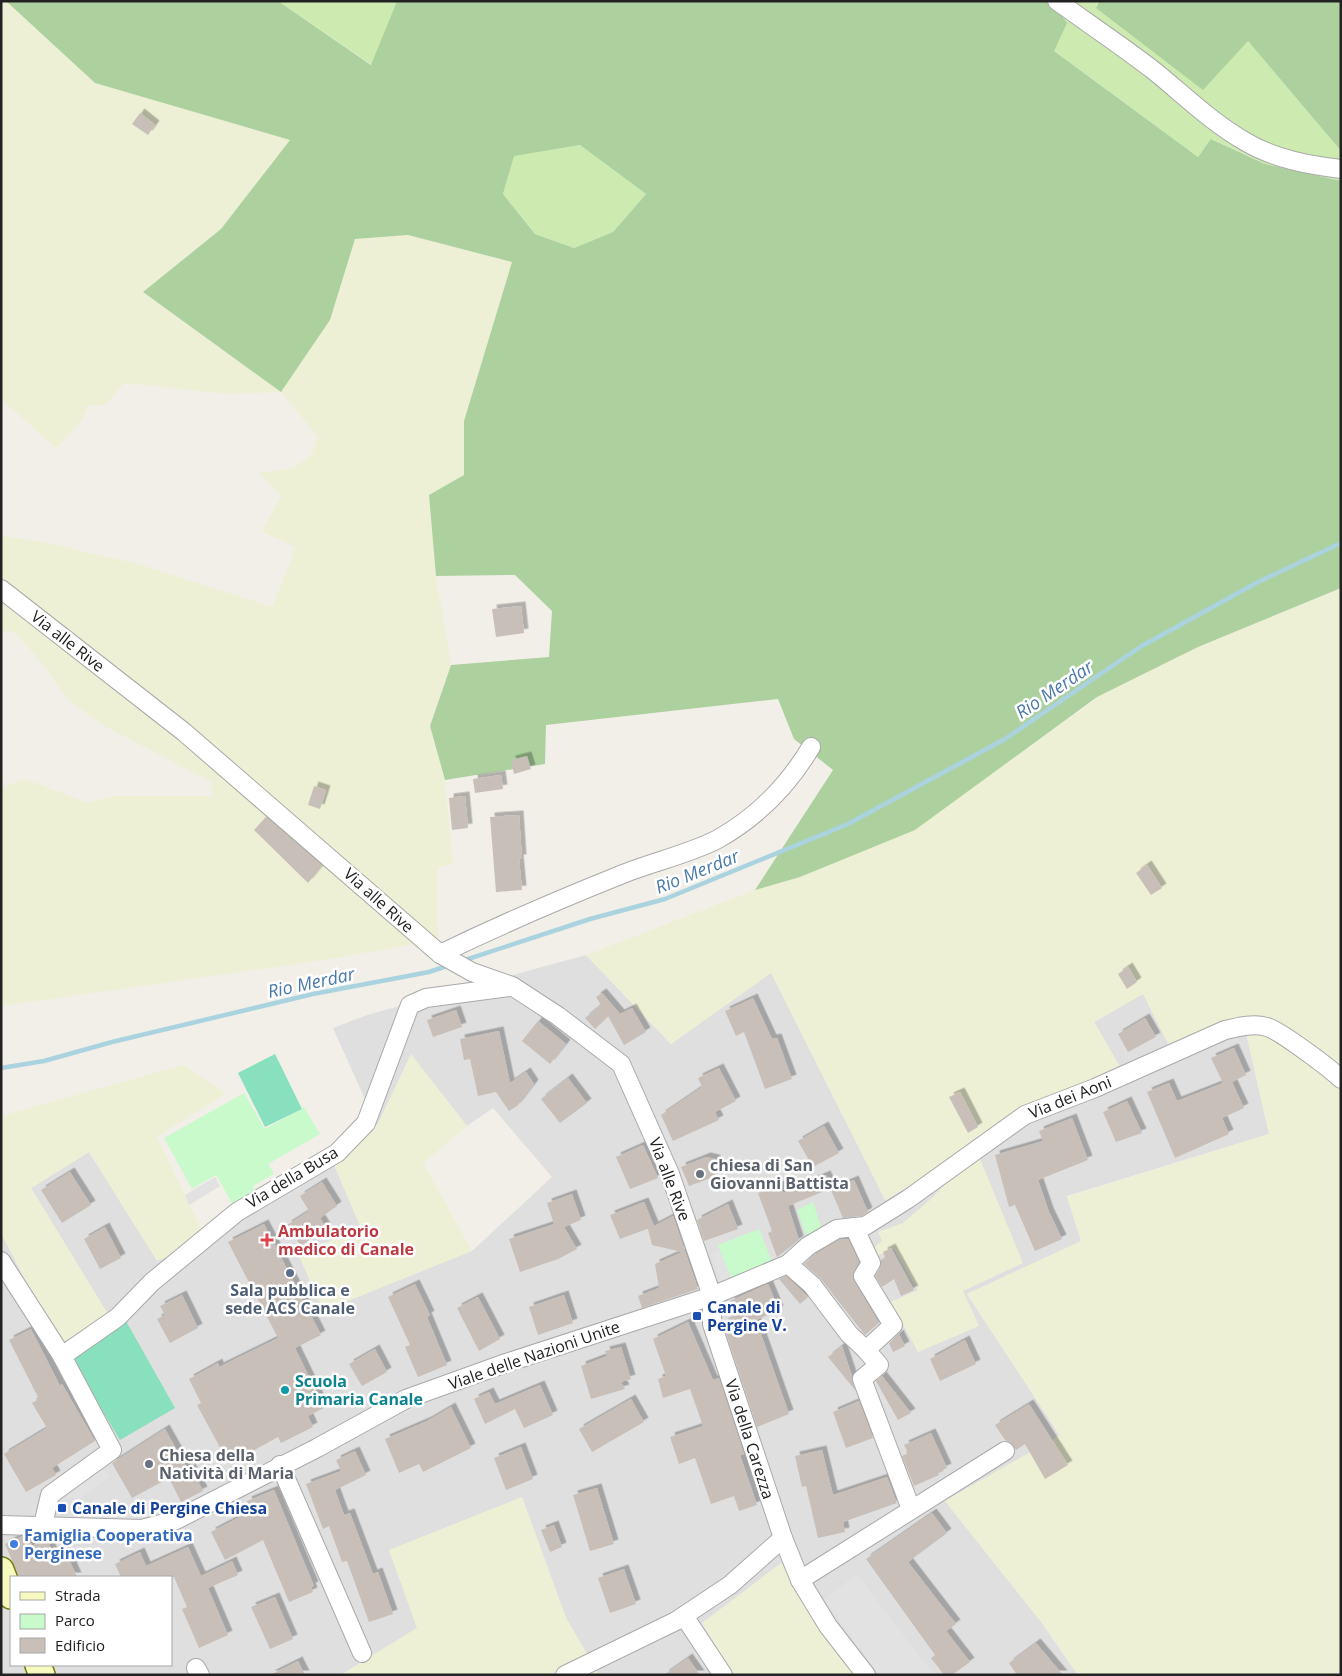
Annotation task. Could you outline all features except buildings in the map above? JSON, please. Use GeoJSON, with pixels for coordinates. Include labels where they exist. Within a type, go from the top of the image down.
{"type":"FeatureCollection","features":[{"type":"Feature","properties":{"kind":"street"},"geometry":{"type":"LineString","coordinates":[[1057,1],[1152,70],[1228,131],[1247,143],[1279,157],[1309,165],[1341,169]]}},
{"type":"Feature","properties":{"kind":"street","name":"Via alle Rive"},"geometry":{"type":"LineString","coordinates":[[1,589],[184,732],[453,961],[512,986],[558,1016],[621,1064],[670,1174],[712,1296]]}},
{"type":"Feature","properties":{"kind":"street"},"geometry":{"type":"LineString","coordinates":[[453,961],[508,922],[620,875],[717,839],[754,815],[796,773],[812,747]]}},
{"type":"Feature","properties":{"kind":"street","name":"Via della Busa"},"geometry":{"type":"LineString","coordinates":[[62,1356],[118,1316],[152,1282],[237,1212],[337,1152],[366,1123],[410,1005],[426,998],[512,986]]}},
{"type":"Feature","properties":{"kind":"street","name":"Via dei Aoni"},"geometry":{"type":"LineString","coordinates":[[788,1264],[808,1246],[837,1229],[865,1226],[908,1199],[1025,1115],[1095,1088],[1225,1030],[1245,1025],[1269,1027],[1330,1068],[1341,1079]]}},
{"type":"Feature","properties":{"kind":"street"},"geometry":{"type":"LineString","coordinates":[[854,1226],[871,1263],[863,1276],[893,1325],[866,1350]]}},
{"type":"Feature","properties":{"kind":"street"},"geometry":{"type":"LineString","coordinates":[[1,1261],[62,1356],[112,1450],[50,1495],[43,1525]]}},
{"type":"Feature","properties":{"kind":"street"},"geometry":{"type":"LineString","coordinates":[[788,1264],[812,1285],[849,1334],[879,1366],[862,1379],[911,1509]]}},
{"type":"Feature","properties":{"kind":"street","name":"Viale delle Nazioni Unite"},"geometry":{"type":"LineString","coordinates":[[1,1525],[142,1529],[176,1520],[280,1465],[317,1448],[406,1399],[506,1363],[712,1296],[788,1264]]}},
{"type":"Feature","properties":{"kind":"street","name":"Via della Carezza"},"geometry":{"type":"LineString","coordinates":[[712,1296],[712,1324],[783,1538],[800,1580],[828,1626],[866,1675]]}},
{"type":"Feature","properties":{"kind":"street"},"geometry":{"type":"LineString","coordinates":[[800,1580],[1004,1450]]}},
{"type":"Feature","properties":{"kind":"street"},"geometry":{"type":"LineString","coordinates":[[280,1465],[362,1653]]}},
{"type":"Feature","properties":{"kind":"street"},"geometry":{"type":"LineString","coordinates":[[565,1675],[684,1616],[730,1585],[783,1538]]}},
{"type":"Feature","properties":{"kind":"street"},"geometry":{"type":"LineString","coordinates":[[1,1570],[10,1593]]}},
{"type":"Feature","properties":{"kind":"street"},"geometry":{"type":"LineString","coordinates":[[684,1616],[723,1675]]}},
{"type":"Feature","properties":{"kind":"shaded area"},"geometry":{"type":"Polygon","coordinates":[[[586,955],[671,1044],[771,972],[886,1200],[970,1149],[1120,1067],[1094,1022],[1144,993],[1207,1029],[1243,1019],[1269,1134],[1067,1196],[1082,1241],[967,1294],[1060,1436],[945,1501],[1042,1623],[1078,1675],[858,1675],[702,1623],[734,1675],[599,1675],[566,1618],[522,1498],[417,1628],[341,1675],[1,1675],[1,1233],[59,1344],[109,1316],[31,1188],[89,1152],[157,1260],[331,1158],[361,1226],[472,1251],[552,1177],[493,1108],[467,1126],[411,1055],[377,1126],[333,1028],[367,1015],[586,955]]]}},
{"type":"Feature","properties":{"kind":"shaded area"},"geometry":{"type":"Polygon","coordinates":[[[215,1177],[220,1186],[189,1205],[185,1195],[215,1177]]]}},
{"type":"Feature","properties":{"kind":"shaded area"},"geometry":{"type":"Polygon","coordinates":[[[720,1251],[731,1278],[722,1282],[710,1254],[720,1251]]]}},
{"type":"Feature","properties":{"kind":"shaded area"},"geometry":{"type":"Polygon","coordinates":[[[99,1468],[110,1476],[77,1501],[65,1495],[99,1468]]]}},
{"type":"Feature","properties":{"kind":"shaded area"},"geometry":{"type":"Polygon","coordinates":[[[91,1505],[127,1506],[126,1517],[86,1516],[91,1505]]]}},
{"type":"Feature","properties":{"kind":"shaded area"},"geometry":{"type":"Polygon","coordinates":[[[857,1574],[934,1675],[879,1675],[824,1599],[857,1574]]]}},
{"type":"Feature","properties":{"kind":"green space"},"geometry":{"type":"Polygon","coordinates":[[[1,1],[6,1],[95,83],[290,140],[221,229],[143,292],[281,392],[228,394],[124,383],[105,405],[89,405],[80,423],[56,448],[1,399],[1,1]]]}},
{"type":"Feature","properties":{"kind":"green space"},"geometry":{"type":"Polygon","coordinates":[[[6,1],[278,1],[371,65],[397,1],[1050,1],[1067,23],[1054,51],[1198,157],[1211,139],[1265,164],[1341,181],[1341,588],[1198,647],[1097,697],[915,830],[800,877],[755,890],[833,770],[794,739],[778,699],[546,725],[545,764],[445,780],[430,726],[451,665],[549,657],[552,611],[515,575],[436,576],[429,495],[464,475],[464,421],[512,262],[408,235],[355,239],[330,320],[281,392],[143,292],[221,229],[290,140],[95,83],[6,1]],[[580,145],[514,156],[503,194],[535,234],[574,248],[613,232],[646,194],[580,145]]]}},
{"type":"Feature","properties":{"kind":"green space"},"geometry":{"type":"Polygon","coordinates":[[[278,1],[397,1],[372,65],[278,1]]]}},
{"type":"Feature","properties":{"kind":"green space"},"geometry":{"type":"Polygon","coordinates":[[[1050,1],[1098,1],[1096,7],[1248,41],[1341,151],[1341,181],[1265,164],[1212,139],[1198,157],[1054,51],[1050,1]]]}},
{"type":"Feature","properties":{"kind":"green space"},"geometry":{"type":"Polygon","coordinates":[[[1099,1],[1341,1],[1341,151],[1248,41],[1203,90],[1096,8],[1099,1]]]}},
{"type":"Feature","properties":{"kind":"green space"},"geometry":{"type":"Polygon","coordinates":[[[580,145],[646,194],[613,232],[574,248],[535,234],[503,194],[514,155],[580,145]]]}},
{"type":"Feature","properties":{"kind":"green space"},"geometry":{"type":"Polygon","coordinates":[[[408,235],[512,262],[464,421],[465,475],[429,495],[436,576],[451,665],[430,726],[445,780],[453,864],[438,867],[438,940],[325,960],[1,1006],[1,787],[25,779],[88,803],[113,796],[214,796],[210,781],[106,727],[69,701],[45,667],[15,632],[1,631],[1,536],[43,542],[138,564],[272,607],[296,547],[262,532],[281,496],[259,473],[293,468],[311,456],[318,437],[281,392],[330,320],[355,239],[408,235]]]}},
{"type":"Feature","properties":{"kind":"green space"},"geometry":{"type":"Polygon","coordinates":[[[1341,588],[1341,1675],[1078,1675],[1042,1623],[945,1501],[1060,1435],[967,1294],[1081,1241],[1067,1197],[1269,1134],[1243,1019],[1168,1044],[1143,994],[1094,1022],[1120,1067],[970,1149],[885,1200],[771,973],[671,1044],[586,955],[755,890],[800,877],[1081,711],[1097,697],[1198,647],[1341,588]]]}},
{"type":"Feature","properties":{"kind":"green space"},"geometry":{"type":"Polygon","coordinates":[[[275,1054],[302,1109],[265,1127],[238,1073],[275,1054]]]}},
{"type":"Feature","properties":{"kind":"green space"},"geometry":{"type":"Polygon","coordinates":[[[411,1054],[467,1126],[423,1163],[472,1251],[323,1311],[299,1256],[360,1226],[331,1158],[377,1126],[411,1054]]]}},
{"type":"Feature","properties":{"kind":"green space"},"geometry":{"type":"Polygon","coordinates":[[[183,1065],[226,1093],[157,1137],[204,1235],[189,1247],[157,1261],[89,1152],[31,1188],[109,1316],[59,1344],[1,1233],[1,1116],[183,1065]]]}},
{"type":"Feature","properties":{"kind":"green space"},"geometry":{"type":"Polygon","coordinates":[[[244,1093],[265,1129],[304,1107],[320,1134],[268,1164],[274,1174],[253,1186],[256,1192],[233,1205],[216,1175],[192,1189],[164,1138],[244,1093]]]}},
{"type":"Feature","properties":{"kind":"green space"},"geometry":{"type":"Polygon","coordinates":[[[980,1159],[1023,1263],[963,1291],[979,1326],[918,1352],[891,1302],[918,1290],[894,1249],[876,1256],[874,1248],[882,1241],[878,1232],[903,1223],[945,1184],[980,1159]]]}},
{"type":"Feature","properties":{"kind":"green space"},"geometry":{"type":"Polygon","coordinates":[[[813,1202],[823,1233],[808,1240],[797,1210],[813,1202]]]}},
{"type":"Feature","properties":{"kind":"green space"},"geometry":{"type":"Polygon","coordinates":[[[759,1229],[773,1264],[733,1283],[718,1245],[759,1229]]]}},
{"type":"Feature","properties":{"kind":"green space"},"geometry":{"type":"Polygon","coordinates":[[[126,1321],[175,1408],[120,1440],[70,1357],[126,1321]]]}},
{"type":"Feature","properties":{"kind":"green space"},"geometry":{"type":"Polygon","coordinates":[[[522,1497],[566,1618],[599,1675],[341,1675],[417,1628],[389,1550],[522,1497]]]}},
{"type":"Feature","properties":{"kind":"green space"},"geometry":{"type":"Polygon","coordinates":[[[781,1563],[798,1592],[858,1675],[734,1675],[702,1623],[781,1563]]]}},
{"type":"Feature","properties":{"kind":"waterway","name":"Rio Merdar"},"geometry":{"type":"LineString","coordinates":[[462,961],[590,919],[665,899],[848,824],[1005,739],[1140,647],[1258,582],[1341,543]]}},
{"type":"Feature","properties":{"kind":"waterway","name":"Rio Merdar"},"geometry":{"type":"LineString","coordinates":[[1,1068],[44,1061],[112,1042],[313,994],[429,972],[450,965]]}},
{"type":"Feature","properties":{"kind":"place","name":"chiesa di San Giovanni Battista"},"geometry":{"type":"Point","coordinates":[700,1174]}},
{"type":"Feature","properties":{"kind":"place","name":"Ambulatorio medico di Canale"},"geometry":{"type":"Point","coordinates":[267,1240]}},
{"type":"Feature","properties":{"kind":"place","name":"Sala pubblica e sede ACS Canale"},"geometry":{"type":"Point","coordinates":[290,1273]}},
{"type":"Feature","properties":{"kind":"place","name":"Canale di Pergine V."},"geometry":{"type":"Point","coordinates":[697,1316]}},
{"type":"Feature","properties":{"kind":"place","name":"Scuola Primaria Canale"},"geometry":{"type":"Point","coordinates":[285,1390]}},
{"type":"Feature","properties":{"kind":"place","name":"Chiesa della Natività di Maria"},"geometry":{"type":"Point","coordinates":[149,1464]}},
{"type":"Feature","properties":{"kind":"place","name":"Canale di Pergine Chiesa"},"geometry":{"type":"Point","coordinates":[62,1508]}},
{"type":"Feature","properties":{"kind":"place","name":"Famiglia Cooperativa Perginese"},"geometry":{"type":"Point","coordinates":[14,1544]}}]}
